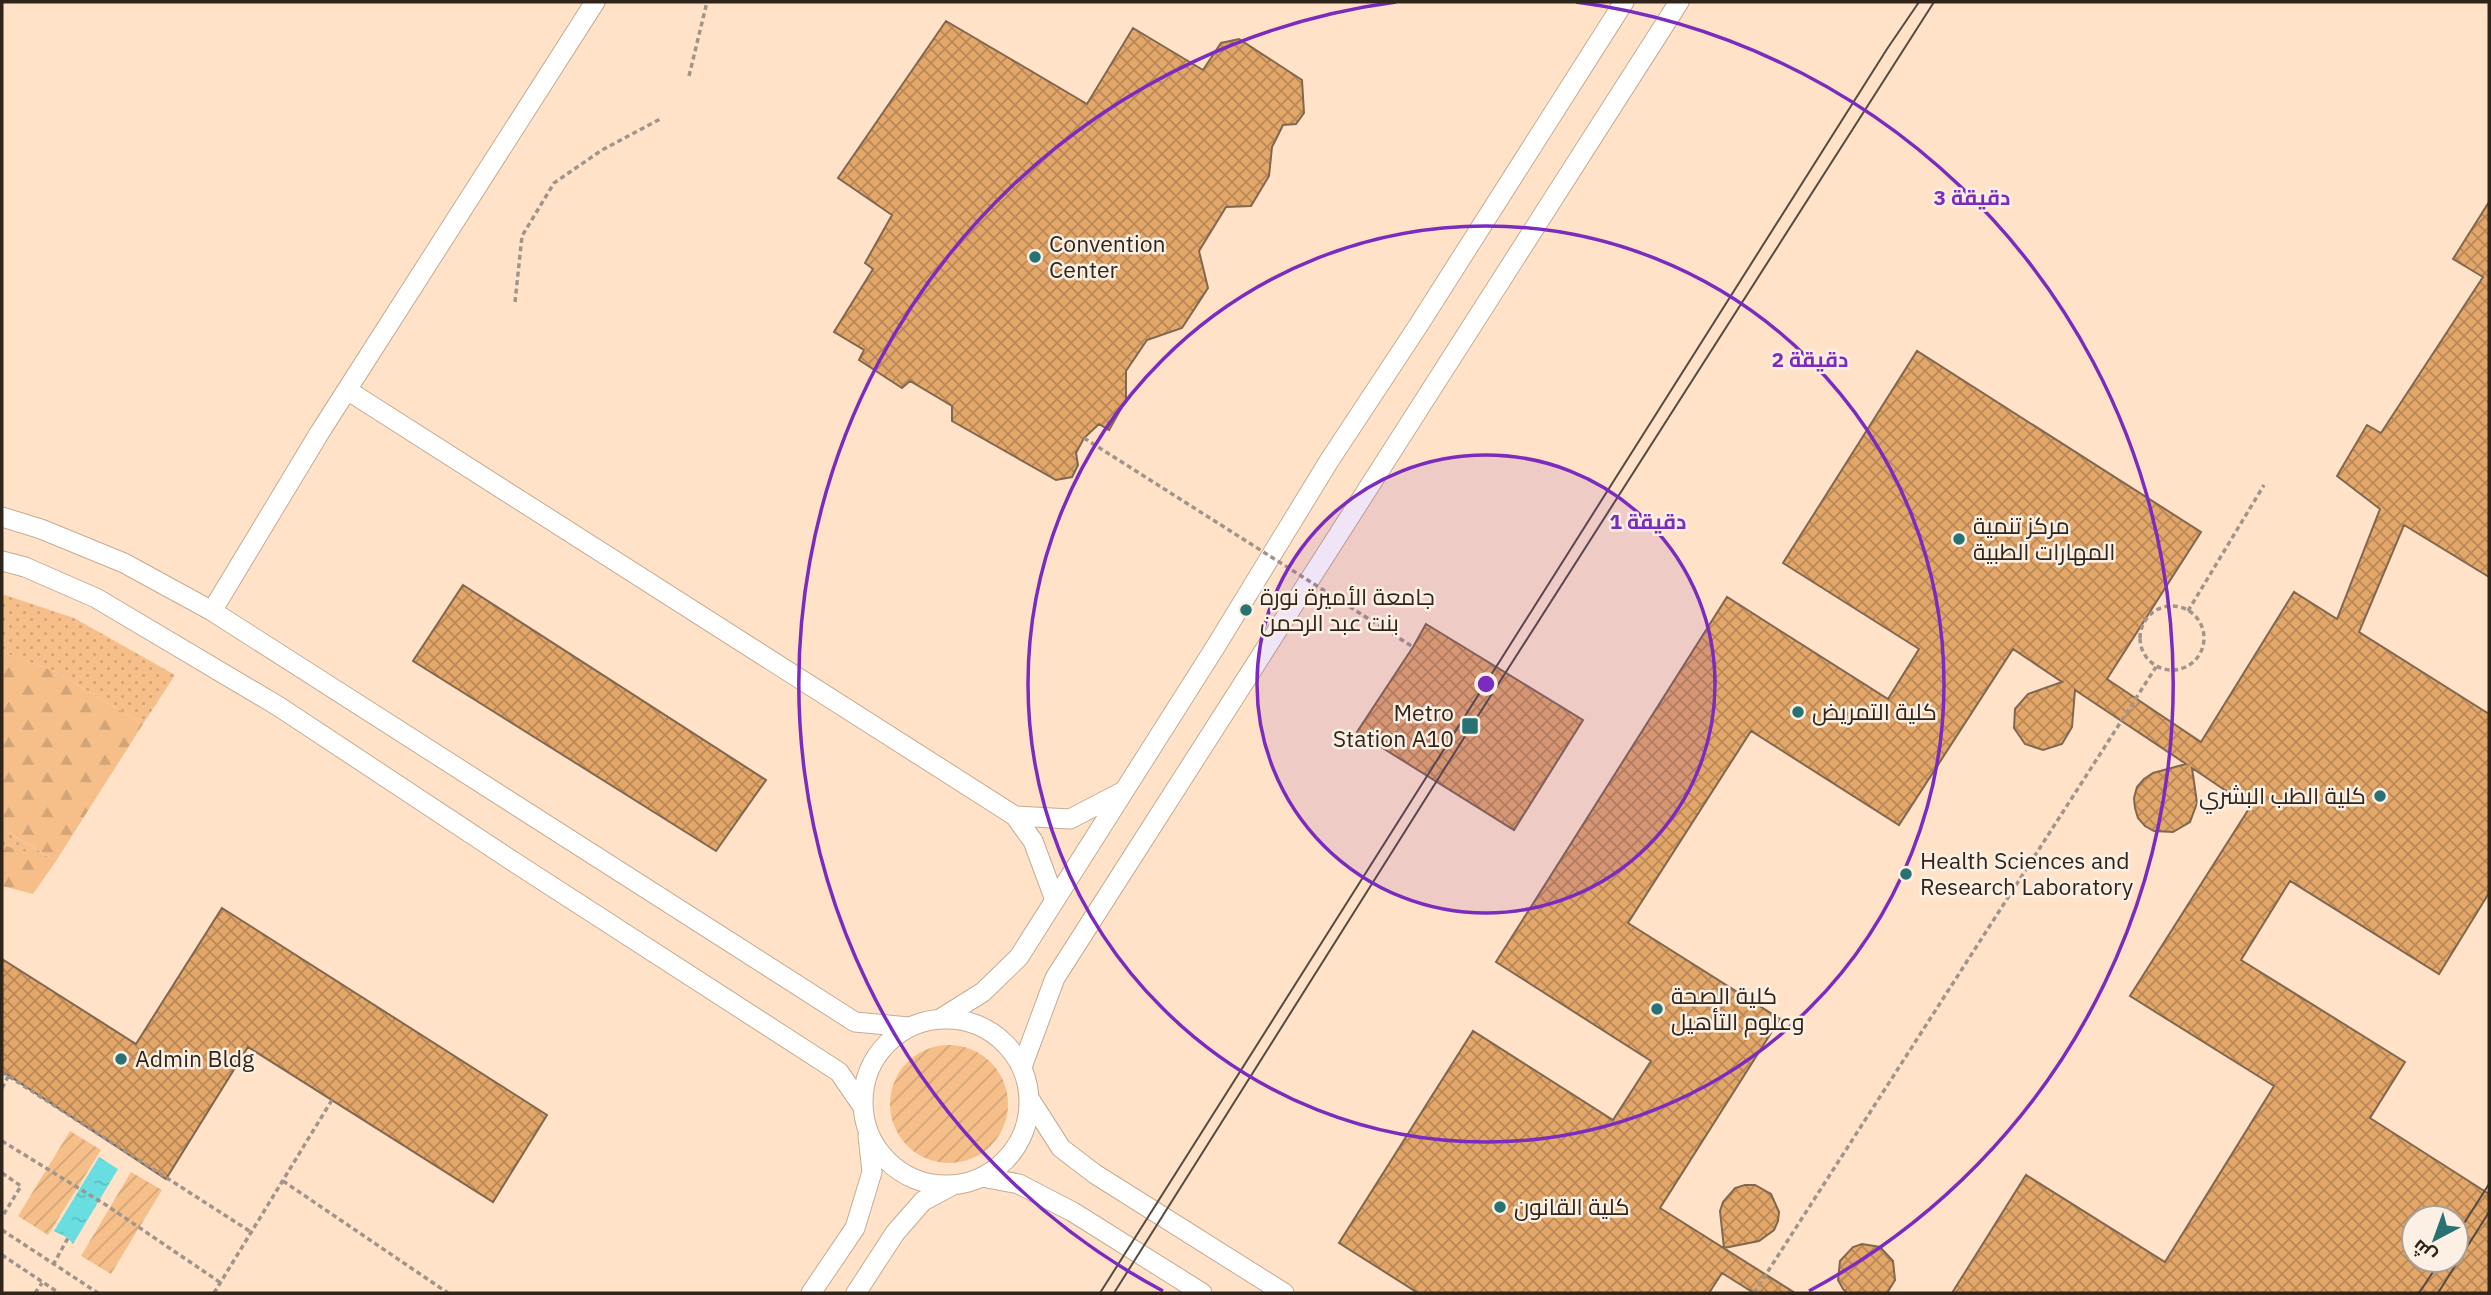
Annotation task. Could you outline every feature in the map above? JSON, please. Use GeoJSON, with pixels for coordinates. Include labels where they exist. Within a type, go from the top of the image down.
{"type":"FeatureCollection","features":[{"type":"Feature","properties":{"kind":"street"},"geometry":{"type":"LineString","coordinates":[[212,611],[347,390],[594,2]]}},
{"type":"Feature","properties":{"kind":"street"},"geometry":{"type":"LineString","coordinates":[[940,1019],[983,992],[1019,957],[1329,461],[1624,2]]}},
{"type":"Feature","properties":{"kind":"street"},"geometry":{"type":"LineString","coordinates":[[1022,1067],[1055,978],[1679,2]]}},
{"type":"Feature","properties":{"kind":"street"},"geometry":{"type":"LineString","coordinates":[[347,390],[1015,816],[1033,841],[1055,900]]}},
{"type":"Feature","properties":{"kind":"street"},"geometry":{"type":"LineString","coordinates":[[2,517],[41,529],[124,563],[212,611],[855,1022],[909,1027]]}},
{"type":"Feature","properties":{"kind":"street"},"geometry":{"type":"LineString","coordinates":[[2,561],[25,567],[96,598],[278,706],[839,1072],[865,1116],[879,1150],[899,1170],[924,1182],[953,1185]]}},
{"type":"Feature","properties":{"kind":"street"},"geometry":{"type":"LineString","coordinates":[[1015,816],[1070,819],[1123,792]]}},
{"type":"Feature","properties":{"kind":"street"},"geometry":{"type":"LineString","coordinates":[[811,1293],[855,1228],[872,1172],[865,1116],[865,1083],[874,1060],[889,1041],[909,1027],[924,1021],[965,1021],[988,1030],[1008,1046],[1022,1067],[1029,1098],[1027,1122],[1018,1145],[1002,1164],[982,1177],[953,1185],[923,1201],[895,1233],[856,1293]]}},
{"type":"Feature","properties":{"kind":"street"},"geometry":{"type":"LineString","coordinates":[[1029,1098],[1061,1148],[1086,1168],[1284,1293]]}},
{"type":"Feature","properties":{"kind":"street"},"geometry":{"type":"LineString","coordinates":[[982,1177],[1019,1184],[1073,1212],[1202,1293]]}},
{"type":"Feature","properties":{"kind":"path"},"geometry":{"type":"LineString","coordinates":[[689,76],[707,2]]}},
{"type":"Feature","properties":{"kind":"path"},"geometry":{"type":"LineString","coordinates":[[515,302],[522,236],[554,183],[602,150],[662,118]]}},
{"type":"Feature","properties":{"kind":"path"},"geometry":{"type":"LineString","coordinates":[[1084,438],[1413,647]]}},
{"type":"Feature","properties":{"kind":"path"},"geometry":{"type":"LineString","coordinates":[[2188,611],[2263,485]]}},
{"type":"Feature","properties":{"kind":"path"},"geometry":{"type":"LineString","coordinates":[[2172,605],[2188,611],[2199,620],[2203,630],[2201,651],[2187,667],[2177,670],[2156,667],[2142,651],[2139,641],[2144,620],[2161,607],[2172,605]]}},
{"type":"Feature","properties":{"kind":"path"},"geometry":{"type":"LineString","coordinates":[[1754,1293],[2156,667]]}},
{"type":"Feature","properties":{"kind":"path"},"geometry":{"type":"LineString","coordinates":[[2,1072],[251,1232]]}},
{"type":"Feature","properties":{"kind":"path"},"geometry":{"type":"LineString","coordinates":[[2,1088],[9,1075]]}},
{"type":"Feature","properties":{"kind":"path"},"geometry":{"type":"LineString","coordinates":[[214,1293],[332,1100]]}},
{"type":"Feature","properties":{"kind":"path"},"geometry":{"type":"LineString","coordinates":[[2,1141],[106,1205],[220,1283]]}},
{"type":"Feature","properties":{"kind":"path"},"geometry":{"type":"LineString","coordinates":[[2,1173],[21,1186],[2,1217]]}},
{"type":"Feature","properties":{"kind":"path"},"geometry":{"type":"LineString","coordinates":[[283,1181],[448,1293]]}},
{"type":"Feature","properties":{"kind":"path"},"geometry":{"type":"LineString","coordinates":[[2,1230],[98,1293]]}},
{"type":"Feature","properties":{"kind":"path"},"geometry":{"type":"LineString","coordinates":[[53,1265],[68,1238]]}},
{"type":"Feature","properties":{"kind":"path"},"geometry":{"type":"LineString","coordinates":[[2,1255],[59,1293]]}},
{"type":"Feature","properties":{"kind":"path"},"geometry":{"type":"LineString","coordinates":[[36,1293],[42,1283]]}},
{"type":"Feature","properties":{"kind":"shaded area","name":"جامعة الأميرة نورة بنت عبد الرحمن"},"geometry":{"type":"Polygon","coordinates":[[[2,2],[2489,2],[2489,1293],[2,1293],[2,2]]]}},
{"type":"Feature","properties":{"kind":"green space"},"geometry":{"type":"Polygon","coordinates":[[[2,594],[74,618],[175,675],[143,724],[54,671],[2,652],[2,594]]]}},
{"type":"Feature","properties":{"kind":"green space"},"geometry":{"type":"Polygon","coordinates":[[[2,652],[54,671],[143,724],[33,894],[2,886],[2,845],[53,859],[2,829],[2,652]]]}},
{"type":"Feature","properties":{"kind":"green space"},"geometry":{"type":"Polygon","coordinates":[[[2,829],[56,861],[2,845],[2,829]]]}},
{"type":"Feature","properties":{"kind":"green space"},"geometry":{"type":"Polygon","coordinates":[[[949,1045],[972,1050],[991,1062],[1003,1081],[1008,1104],[1003,1127],[991,1146],[972,1158],[949,1163],[926,1158],[907,1146],[895,1127],[890,1104],[895,1081],[907,1062],[926,1050],[949,1045]]]}},
{"type":"Feature","properties":{"kind":"green space"},"geometry":{"type":"Polygon","coordinates":[[[70,1131],[101,1150],[48,1235],[18,1216],[70,1131]]]}},
{"type":"Feature","properties":{"kind":"green space"},"geometry":{"type":"Polygon","coordinates":[[[131,1172],[162,1190],[111,1274],[81,1256],[131,1172]]]}},
{"type":"Feature","properties":{"kind":"water"},"geometry":{"type":"Polygon","coordinates":[[[99,1157],[118,1169],[73,1244],[68,1238],[54,1231],[99,1157]]]}},
{"type":"Feature","properties":{"kind":"building","name":"Convention Center"},"geometry":{"type":"Polygon","coordinates":[[[946,21],[1087,104],[1133,28],[1203,70],[1221,43],[1239,39],[1302,80],[1304,113],[1296,124],[1283,125],[1272,147],[1269,176],[1251,206],[1226,207],[1199,251],[1208,288],[1182,328],[1147,340],[1126,371],[1126,400],[1109,430],[1099,424],[1084,438],[1076,453],[1078,465],[1072,477],[1056,480],[952,421],[952,406],[910,381],[902,388],[859,360],[864,350],[834,332],[873,269],[865,263],[892,215],[838,178],[946,21]]]}},
{"type":"Feature","properties":{"kind":"building"},"geometry":{"type":"Polygon","coordinates":[[[2489,202],[2489,577],[2404,525],[2359,632],[2489,714],[2489,893],[2439,974],[2290,881],[2241,960],[2405,1062],[2370,1118],[2489,1194],[2489,1293],[1952,1293],[2026,1175],[2165,1262],[2274,1086],[2130,996],[2250,807],[2192,768],[2197,803],[2190,822],[2173,832],[2154,831],[2145,826],[2138,818],[2135,808],[2137,787],[2153,773],[2186,764],[2075,690],[2072,727],[2062,744],[2043,750],[2025,744],[2014,728],[2015,709],[2028,694],[2062,682],[2013,649],[1899,825],[1751,731],[1628,923],[1780,1019],[1660,1208],[1795,1293],[1754,1293],[1722,1273],[1709,1293],[1418,1293],[1339,1243],[1473,1031],[1613,1120],[1651,1061],[1496,962],[1727,597],[1888,699],[1919,649],[1783,563],[1917,351],[2201,532],[2107,679],[2201,742],[2294,592],[2337,619],[2380,509],[2337,476],[2367,425],[2381,433],[2483,277],[2453,259],[2489,202]]]}},
{"type":"Feature","properties":{"kind":"building"},"geometry":{"type":"Polygon","coordinates":[[[463,585],[766,780],[716,851],[413,661],[463,585]]]}},
{"type":"Feature","properties":{"kind":"building","name":"Metro Station A10"},"geometry":{"type":"Polygon","coordinates":[[[1426,624],[1583,720],[1514,830],[1357,732],[1426,624]]]}},
{"type":"Feature","properties":{"kind":"building","name":"Admin Bldg"},"geometry":{"type":"Polygon","coordinates":[[[222,908],[547,1115],[493,1202],[248,1047],[166,1179],[2,1071],[2,959],[136,1044],[222,908]]]}},
{"type":"Feature","properties":{"kind":"building"},"geometry":{"type":"Polygon","coordinates":[[[1755,1185],[1771,1194],[1779,1212],[1778,1221],[1774,1230],[1759,1241],[1724,1248],[1720,1211],[1723,1202],[1735,1188],[1755,1185]]]}},
{"type":"Feature","properties":{"kind":"building"},"geometry":{"type":"Polygon","coordinates":[[[1862,1244],[1880,1247],[1893,1261],[1895,1280],[1887,1293],[1847,1293],[1838,1280],[1840,1261],[1853,1247],[1862,1244]]]}},
{"type":"Feature","properties":{"kind":"tram line"},"geometry":{"type":"LineString","coordinates":[[1100,1293],[1919,2]]}},
{"type":"Feature","properties":{"kind":"tram line"},"geometry":{"type":"LineString","coordinates":[[1114,1293],[1467,733],[1934,2]]}},
{"type":"Feature","properties":{"kind":"tram line"},"geometry":{"type":"LineString","coordinates":[[2470,1214],[2489,1184]]}},
{"type":"Feature","properties":{"kind":"tram line"},"geometry":{"type":"LineString","coordinates":[[2438,1293],[2489,1212]]}},
{"type":"Feature","properties":{"kind":"tram line"},"geometry":{"type":"LineString","coordinates":[[2419,1293],[2432,1274]]}},
{"type":"Feature","properties":{"kind":"place","name":"Convention Center"},"geometry":{"type":"Point","coordinates":[1035,257]}},
{"type":"Feature","properties":{"kind":"place","name":"مركز تنمية المهارات الطبية"},"geometry":{"type":"Point","coordinates":[1959,539]}},
{"type":"Feature","properties":{"kind":"place","name":"جامعة الأميرة نورة بنت عبد الرحمن"},"geometry":{"type":"Point","coordinates":[1246,610]}},
{"type":"Feature","properties":{"kind":"place","name":"كلية التمريض"},"geometry":{"type":"Point","coordinates":[1798,712]}},
{"type":"Feature","properties":{"kind":"place","name":"Metro Station A10"},"geometry":{"type":"Point","coordinates":[1470,726]}},
{"type":"Feature","properties":{"kind":"place","name":"كلية الطب البشري"},"geometry":{"type":"Point","coordinates":[2380,796]}},
{"type":"Feature","properties":{"kind":"place","name":"Health Sciences and Research Laboratory"},"geometry":{"type":"Point","coordinates":[1906,874]}},
{"type":"Feature","properties":{"kind":"place","name":"كلية الصحة وعلوم التأهيل"},"geometry":{"type":"Point","coordinates":[1657,1009]}},
{"type":"Feature","properties":{"kind":"place","name":"Admin Bldg"},"geometry":{"type":"Point","coordinates":[121,1059]}},
{"type":"Feature","properties":{"kind":"place","name":"كلية القانون"},"geometry":{"type":"Point","coordinates":[1500,1207]}}]}
